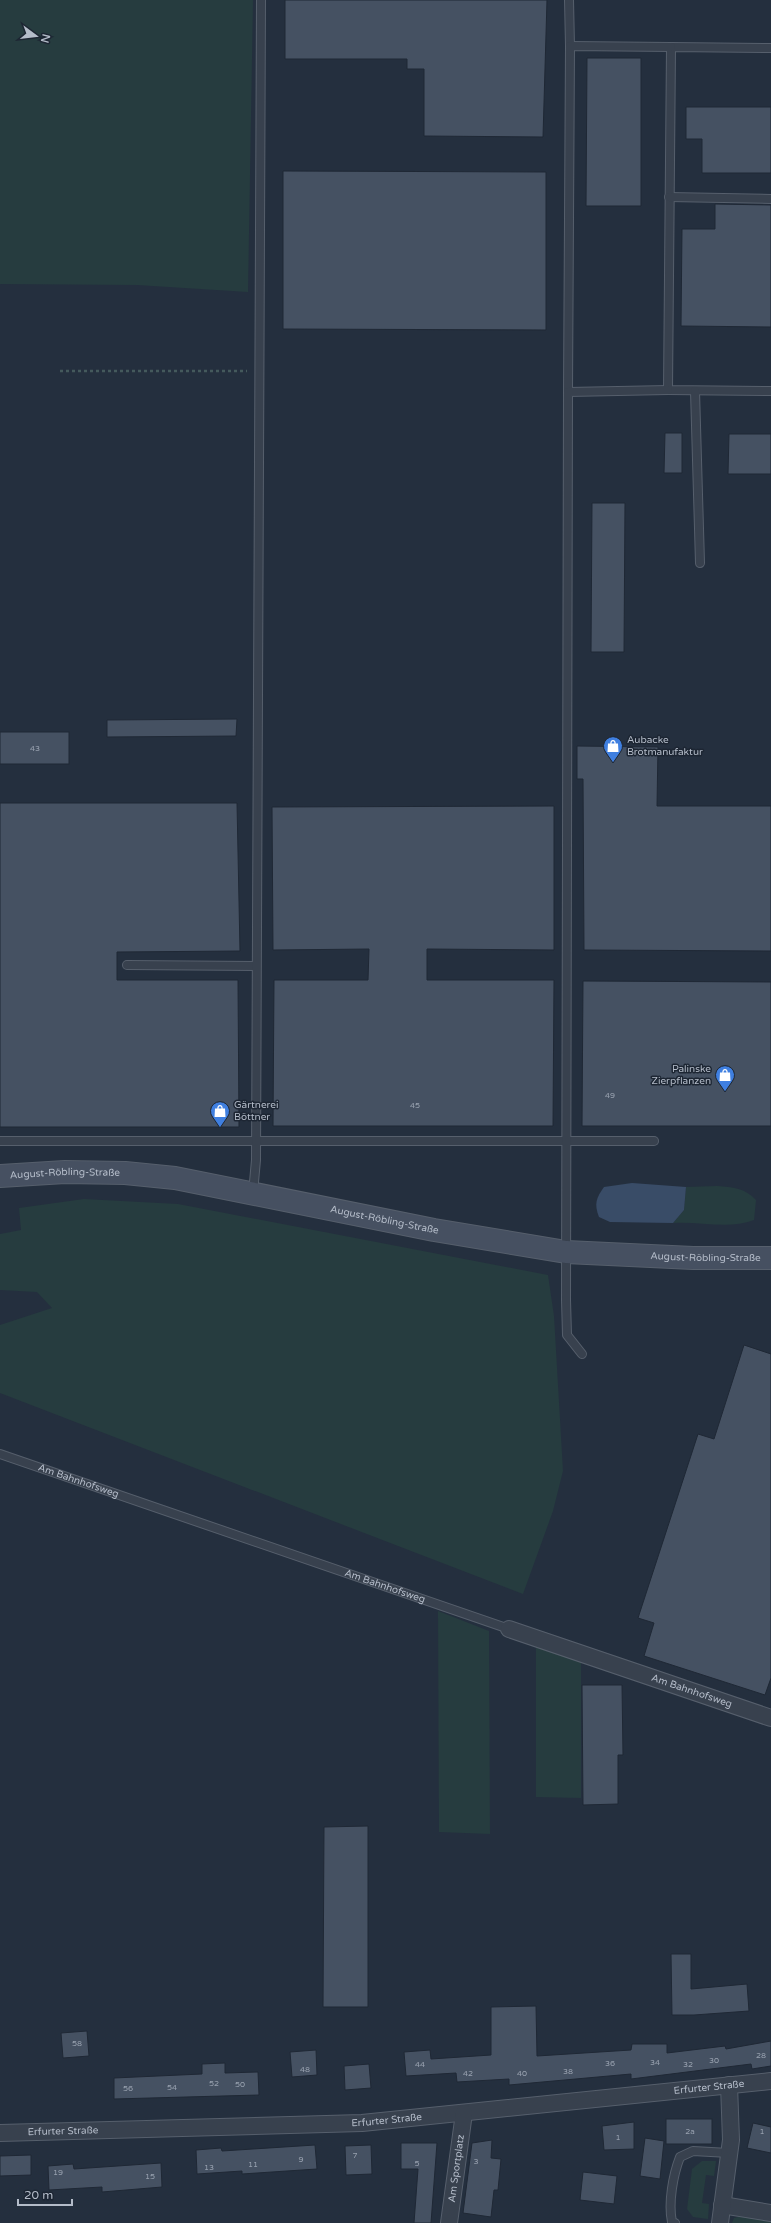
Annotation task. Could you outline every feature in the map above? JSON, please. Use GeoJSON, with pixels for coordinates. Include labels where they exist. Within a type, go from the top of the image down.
{"type":"FeatureCollection","features":[{"type":"Feature","properties":{"kind":"street","name":"August-Röbling-Straße"},"geometry":{"type":"LineString","coordinates":[[0,1176],[65,1172],[125,1173],[175,1178],[434,1230],[566,1252],[678,1257],[771,1258]]}},
{"type":"Feature","properties":{"kind":"street","name":"Am Bahnhofsweg"},"geometry":{"type":"LineString","coordinates":[[510,1629],[771,1718]]}},
{"type":"Feature","properties":{"kind":"street","name":"Erfurter Straße"},"geometry":{"type":"LineString","coordinates":[[0,2133],[362,2123],[771,2081]]}},
{"type":"Feature","properties":{"kind":"street"},"geometry":{"type":"LineString","coordinates":[[720,2223],[731,2140],[728,2085]]}},
{"type":"Feature","properties":{"kind":"street","name":"Am Sportplatz"},"geometry":{"type":"LineString","coordinates":[[449,2223],[464,2113]]}},
{"type":"Feature","properties":{"kind":"street"},"geometry":{"type":"LineString","coordinates":[[722,2205],[771,2213]]}},
{"type":"Feature","properties":{"kind":"lane"},"geometry":{"type":"LineString","coordinates":[[253,1194],[256,1142],[261,0]]}},
{"type":"Feature","properties":{"kind":"lane"},"geometry":{"type":"LineString","coordinates":[[569,0],[566,1252],[567,1335],[582,1354]]}},
{"type":"Feature","properties":{"kind":"lane"},"geometry":{"type":"LineString","coordinates":[[570,46],[771,48]]}},
{"type":"Feature","properties":{"kind":"lane"},"geometry":{"type":"LineString","coordinates":[[668,390],[670,47]]}},
{"type":"Feature","properties":{"kind":"lane"},"geometry":{"type":"LineString","coordinates":[[669,197],[771,199]]}},
{"type":"Feature","properties":{"kind":"lane"},"geometry":{"type":"LineString","coordinates":[[568,392],[668,390],[771,391]]}},
{"type":"Feature","properties":{"kind":"lane"},"geometry":{"type":"LineString","coordinates":[[695,391],[700,563]]}},
{"type":"Feature","properties":{"kind":"lane"},"geometry":{"type":"LineString","coordinates":[[127,965],[256,966]]}},
{"type":"Feature","properties":{"kind":"lane"},"geometry":{"type":"LineString","coordinates":[[0,1141],[654,1141]]}},
{"type":"Feature","properties":{"kind":"lane","name":"Am Bahnhofsweg"},"geometry":{"type":"LineString","coordinates":[[0,1454],[510,1629]]}},
{"type":"Feature","properties":{"kind":"lane"},"geometry":{"type":"LineString","coordinates":[[675,2223],[672,2222],[670,2212],[677,2166],[680,2157],[693,2151],[730,2154]]}},
{"type":"Feature","properties":{"kind":"path"},"geometry":{"type":"LineString","coordinates":[[60,371],[259,371]]}},
{"type":"Feature","properties":{"kind":"green space"},"geometry":{"type":"Polygon","coordinates":[[[0,0],[253,0],[248,292],[137,285],[0,284],[0,0]]]}},
{"type":"Feature","properties":{"kind":"green space"},"geometry":{"type":"Polygon","coordinates":[[[717,1186],[738,1189],[752,1196],[756,1200],[754,1220],[744,1223],[724,1225],[673,1223],[684,1210],[686,1187],[717,1186]]]}},
{"type":"Feature","properties":{"kind":"green space"},"geometry":{"type":"Polygon","coordinates":[[[84,1199],[178,1204],[548,1275],[554,1316],[563,1471],[553,1511],[523,1594],[0,1393],[0,1325],[52,1308],[37,1292],[0,1290],[0,1234],[21,1230],[19,1208],[84,1199]]]}},
{"type":"Feature","properties":{"kind":"green space"},"geometry":{"type":"Polygon","coordinates":[[[438,1611],[489,1631],[490,1834],[439,1832],[438,1611]]]}},
{"type":"Feature","properties":{"kind":"green space"},"geometry":{"type":"Polygon","coordinates":[[[536,1646],[581,1661],[581,1798],[536,1797],[536,1646]]]}},
{"type":"Feature","properties":{"kind":"green space"},"geometry":{"type":"Polygon","coordinates":[[[702,2161],[716,2161],[714,2176],[706,2175],[702,2203],[709,2204],[708,2219],[693,2217],[687,2209],[692,2169],[702,2161]]]}},
{"type":"Feature","properties":{"kind":"green space"},"geometry":{"type":"Polygon","coordinates":[[[746,2215],[771,2221],[771,2223],[732,2223],[734,2218],[746,2215]]]}},
{"type":"Feature","properties":{"kind":"water"},"geometry":{"type":"Polygon","coordinates":[[[632,1183],[686,1187],[684,1210],[673,1223],[610,1222],[599,1217],[596,1205],[599,1194],[604,1187],[632,1183]]]}},
{"type":"Feature","properties":{"kind":"building"},"geometry":{"type":"Polygon","coordinates":[[[285,0],[547,0],[543,137],[424,136],[424,69],[407,69],[407,59],[285,59],[285,0]]]}},
{"type":"Feature","properties":{"kind":"building"},"geometry":{"type":"Polygon","coordinates":[[[587,58],[641,58],[641,206],[586,206],[587,58]]]}},
{"type":"Feature","properties":{"kind":"building"},"geometry":{"type":"Polygon","coordinates":[[[686,107],[771,107],[771,173],[702,173],[702,139],[686,139],[686,107]]]}},
{"type":"Feature","properties":{"kind":"building"},"geometry":{"type":"Polygon","coordinates":[[[283,171],[546,172],[546,330],[283,329],[283,171]]]}},
{"type":"Feature","properties":{"kind":"building"},"geometry":{"type":"Polygon","coordinates":[[[715,204],[771,205],[771,327],[681,326],[682,229],[715,229],[715,204]]]}},
{"type":"Feature","properties":{"kind":"building"},"geometry":{"type":"Polygon","coordinates":[[[665,433],[682,433],[682,473],[664,473],[665,433]]]}},
{"type":"Feature","properties":{"kind":"building"},"geometry":{"type":"Polygon","coordinates":[[[729,434],[771,434],[771,474],[728,474],[729,434]]]}},
{"type":"Feature","properties":{"kind":"building"},"geometry":{"type":"Polygon","coordinates":[[[592,503],[625,503],[624,652],[591,652],[592,503]]]}},
{"type":"Feature","properties":{"kind":"building"},"geometry":{"type":"Polygon","coordinates":[[[237,719],[236,736],[107,737],[107,720],[237,719]]]}},
{"type":"Feature","properties":{"kind":"building"},"geometry":{"type":"Polygon","coordinates":[[[0,732],[69,732],[69,764],[0,764],[0,732]]]}},
{"type":"Feature","properties":{"kind":"building"},"geometry":{"type":"Polygon","coordinates":[[[577,746],[658,747],[657,806],[771,806],[771,951],[584,950],[583,779],[577,779],[577,746]]]}},
{"type":"Feature","properties":{"kind":"building"},"geometry":{"type":"Polygon","coordinates":[[[0,803],[237,803],[240,951],[117,952],[117,980],[238,980],[239,1127],[0,1127],[0,803]]]}},
{"type":"Feature","properties":{"kind":"building"},"geometry":{"type":"Polygon","coordinates":[[[554,806],[554,950],[427,949],[427,980],[554,980],[553,1126],[273,1126],[274,980],[368,980],[369,949],[273,950],[272,807],[554,806]]]}},
{"type":"Feature","properties":{"kind":"building"},"geometry":{"type":"Polygon","coordinates":[[[583,981],[771,982],[771,1126],[582,1126],[583,981]]]}},
{"type":"Feature","properties":{"kind":"building"},"geometry":{"type":"Polygon","coordinates":[[[744,1345],[771,1354],[771,1678],[765,1695],[644,1656],[654,1623],[638,1618],[698,1434],[714,1439],[744,1345]]]}},
{"type":"Feature","properties":{"kind":"building"},"geometry":{"type":"Polygon","coordinates":[[[582,1685],[622,1685],[623,1755],[618,1755],[618,1804],[583,1805],[582,1685]]]}},
{"type":"Feature","properties":{"kind":"building"},"geometry":{"type":"Polygon","coordinates":[[[368,1826],[368,2007],[323,2007],[324,1827],[368,1826]]]}},
{"type":"Feature","properties":{"kind":"building"},"geometry":{"type":"Polygon","coordinates":[[[671,1954],[691,1954],[691,1989],[747,1984],[749,2011],[672,2015],[671,1954]]]}},
{"type":"Feature","properties":{"kind":"building"},"geometry":{"type":"Polygon","coordinates":[[[536,2006],[537,2056],[631,2050],[632,2044],[667,2044],[667,2053],[725,2046],[726,2049],[771,2041],[771,2066],[752,2069],[751,2064],[631,2079],[631,2074],[509,2085],[509,2079],[457,2082],[456,2073],[406,2076],[404,2052],[430,2050],[431,2059],[491,2055],[491,2007],[536,2006]]]}},
{"type":"Feature","properties":{"kind":"building"},"geometry":{"type":"Polygon","coordinates":[[[87,2031],[89,2056],[63,2058],[61,2033],[87,2031]]]}},
{"type":"Feature","properties":{"kind":"building"},"geometry":{"type":"Polygon","coordinates":[[[316,2050],[317,2075],[292,2077],[290,2052],[316,2050]]]}},
{"type":"Feature","properties":{"kind":"building"},"geometry":{"type":"Polygon","coordinates":[[[225,2063],[225,2073],[258,2072],[259,2095],[114,2099],[114,2078],[202,2074],[202,2064],[225,2063]]]}},
{"type":"Feature","properties":{"kind":"building"},"geometry":{"type":"Polygon","coordinates":[[[369,2064],[371,2088],[345,2090],[344,2066],[369,2064]]]}},
{"type":"Feature","properties":{"kind":"building"},"geometry":{"type":"Polygon","coordinates":[[[666,2119],[712,2119],[712,2144],[666,2144],[666,2119]]]}},
{"type":"Feature","properties":{"kind":"building"},"geometry":{"type":"Polygon","coordinates":[[[634,2122],[634,2149],[604,2150],[602,2126],[634,2122]]]}},
{"type":"Feature","properties":{"kind":"building"},"geometry":{"type":"Polygon","coordinates":[[[753,2123],[771,2127],[771,2153],[747,2148],[753,2123]]]}},
{"type":"Feature","properties":{"kind":"building"},"geometry":{"type":"Polygon","coordinates":[[[645,2138],[664,2141],[660,2179],[640,2176],[645,2138]]]}},
{"type":"Feature","properties":{"kind":"building"},"geometry":{"type":"Polygon","coordinates":[[[492,2140],[491,2158],[501,2159],[498,2190],[494,2190],[491,2217],[463,2213],[472,2143],[492,2140]]]}},
{"type":"Feature","properties":{"kind":"building"},"geometry":{"type":"Polygon","coordinates":[[[401,2143],[437,2143],[431,2223],[414,2223],[418,2169],[401,2169],[401,2143]]]}},
{"type":"Feature","properties":{"kind":"building"},"geometry":{"type":"Polygon","coordinates":[[[315,2145],[317,2169],[242,2174],[242,2171],[197,2174],[196,2150],[221,2148],[222,2151],[315,2145]]]}},
{"type":"Feature","properties":{"kind":"building"},"geometry":{"type":"Polygon","coordinates":[[[371,2145],[372,2174],[346,2175],[345,2146],[371,2145]]]}},
{"type":"Feature","properties":{"kind":"building"},"geometry":{"type":"Polygon","coordinates":[[[31,2155],[31,2175],[0,2176],[0,2156],[31,2155]]]}},
{"type":"Feature","properties":{"kind":"building"},"geometry":{"type":"Polygon","coordinates":[[[161,2163],[162,2187],[102,2192],[102,2187],[49,2190],[48,2166],[73,2164],[74,2169],[161,2163]]]}},
{"type":"Feature","properties":{"kind":"building"},"geometry":{"type":"Polygon","coordinates":[[[583,2172],[617,2176],[614,2204],[580,2200],[583,2172]]]}},
{"type":"Feature","properties":{"kind":"place","name":"Aubacke Brotmanufaktur"},"geometry":{"type":"Point","coordinates":[613,763]}},
{"type":"Feature","properties":{"kind":"place","name":"Palinske Zierpflanzen"},"geometry":{"type":"Point","coordinates":[725,1092]}},
{"type":"Feature","properties":{"kind":"place","name":"Gärtnerei Böttner"},"geometry":{"type":"Point","coordinates":[220,1128]}}]}
